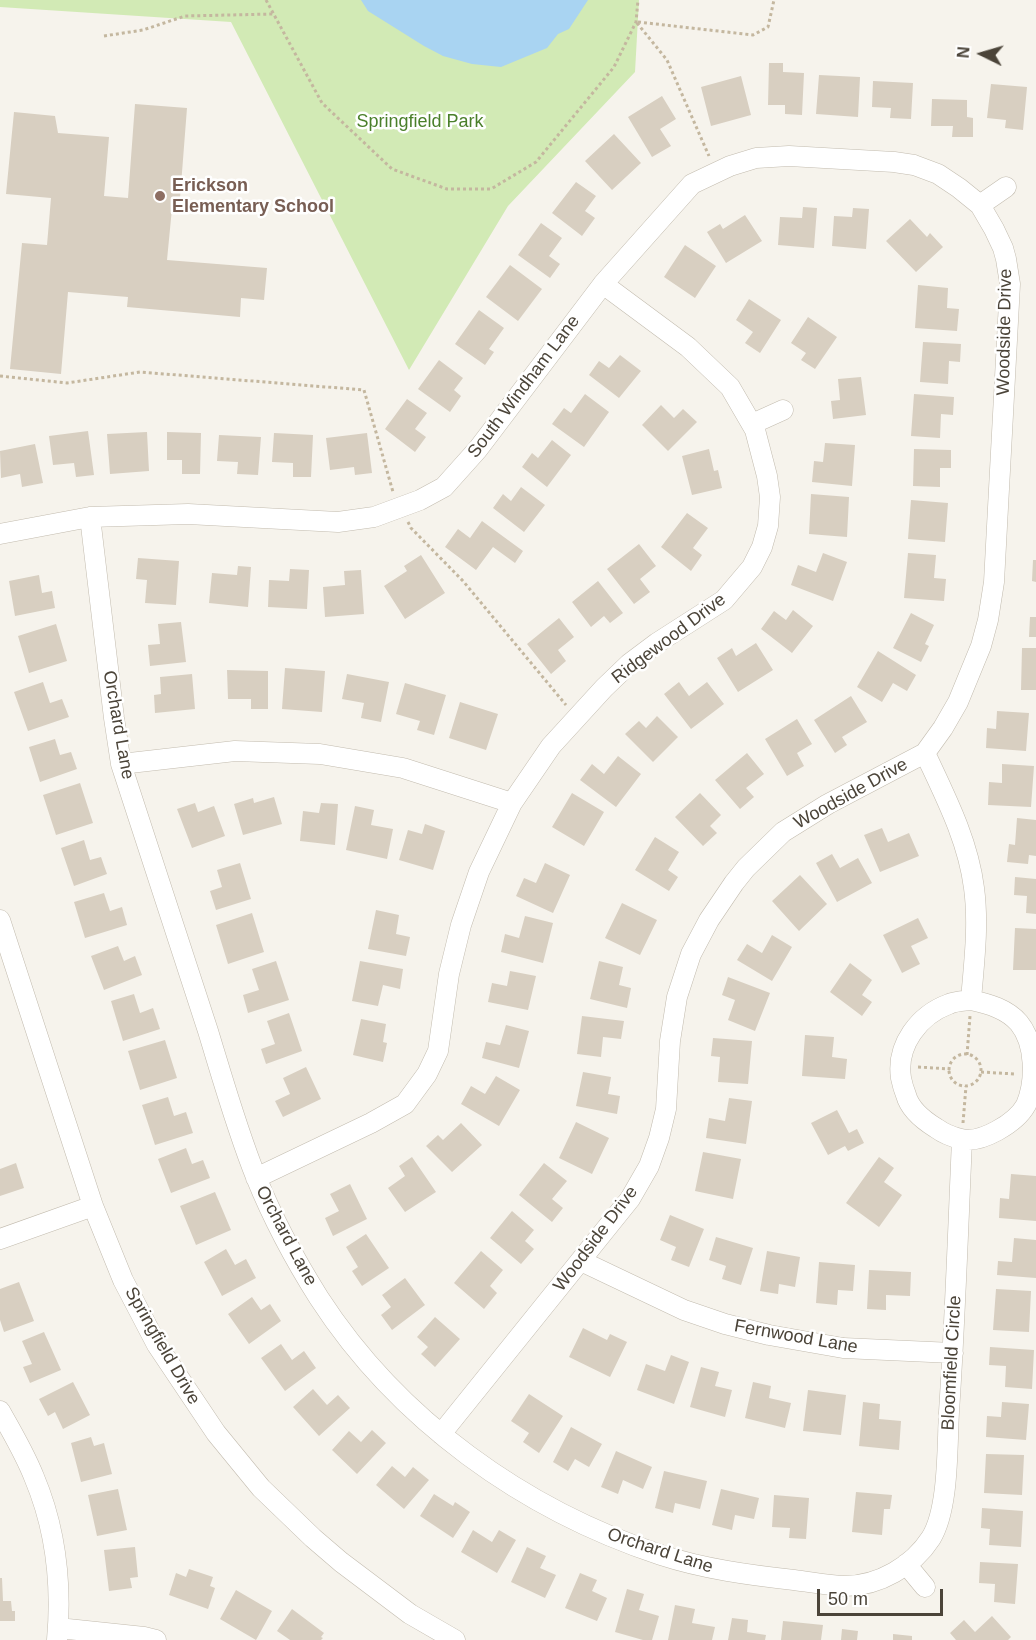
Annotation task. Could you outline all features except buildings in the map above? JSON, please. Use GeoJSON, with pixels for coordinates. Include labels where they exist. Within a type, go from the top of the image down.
{"type":"FeatureCollection","features":[{"type":"Feature","properties":{"kind":"street","name":"South Windham Lane"},"geometry":{"type":"LineString","coordinates":[[0,534],[90,517],[188,514],[338,522],[374,518],[420,500],[444,487],[478,449],[603,284],[692,184],[730,165],[756,158],[789,156],[914,165],[945,178],[983,210]]}},
{"type":"Feature","properties":{"kind":"street"},"geometry":{"type":"LineString","coordinates":[[983,210],[1006,187]]}},
{"type":"Feature","properties":{"kind":"street","name":"Woodside Drive"},"geometry":{"type":"LineString","coordinates":[[441,1434],[630,1199],[653,1155],[666,1109],[670,1041],[677,997],[691,954],[720,902],[746,868],[783,832],[828,804],[925,753],[958,702],[981,646],[994,582],[1010,284],[1003,248],[983,210]]}},
{"type":"Feature","properties":{"kind":"street","name":"Ridgewood Drive"},"geometry":{"type":"LineString","coordinates":[[256,1178],[371,1123],[405,1104],[427,1074],[438,1051],[449,974],[461,925],[479,872],[512,803],[551,746],[604,688],[629,664],[682,626],[724,600],[752,567],[762,546],[768,526],[770,497],[767,476],[755,430],[730,387],[688,347],[603,284]]}},
{"type":"Feature","properties":{"kind":"street"},"geometry":{"type":"LineString","coordinates":[[752,424],[783,410]]}},
{"type":"Feature","properties":{"kind":"street","name":"Orchard Lane"},"geometry":{"type":"LineString","coordinates":[[90,517],[121,764],[256,1178],[289,1248],[321,1300],[373,1369],[441,1434],[479,1463],[536,1500],[603,1534],[663,1556],[742,1575],[843,1586],[864,1584],[902,1568]]}},
{"type":"Feature","properties":{"kind":"street"},"geometry":{"type":"LineString","coordinates":[[121,764],[235,751],[320,754],[403,768],[512,803]]}},
{"type":"Feature","properties":{"kind":"street"},"geometry":{"type":"LineString","coordinates":[[925,753],[949,803],[960,833],[974,887],[976,920],[971,999]]}},
{"type":"Feature","properties":{"kind":"street","name":"Springfield Drive"},"geometry":{"type":"LineString","coordinates":[[0,920],[93,1206],[123,1280],[157,1345],[216,1433],[261,1488],[341,1562],[410,1614],[455,1640]]}},
{"type":"Feature","properties":{"kind":"street"},"geometry":{"type":"LineString","coordinates":[[971,999],[1006,1012],[1020,1023],[1029,1038],[1035,1073],[1026,1106],[1015,1118],[999,1130],[981,1137],[962,1140],[941,1132],[921,1119],[907,1099],[901,1066],[902,1052],[912,1031],[929,1014],[950,1003],[971,999]]}},
{"type":"Feature","properties":{"kind":"street","name":"Bloomfield Circle"},"geometry":{"type":"LineString","coordinates":[[902,1568],[923,1549],[930,1539],[937,1526],[944,1500],[962,1140]]}},
{"type":"Feature","properties":{"kind":"street"},"geometry":{"type":"LineString","coordinates":[[0,1239],[93,1206]]}},
{"type":"Feature","properties":{"kind":"street","name":"Fernwood Lane"},"geometry":{"type":"LineString","coordinates":[[581,1261],[684,1310],[725,1324],[769,1335],[843,1348],[953,1353]]}},
{"type":"Feature","properties":{"kind":"street"},"geometry":{"type":"LineString","coordinates":[[0,1411],[34,1477],[52,1532],[57,1559],[59,1592],[58,1634],[144,1637],[156,1640]]}},
{"type":"Feature","properties":{"kind":"street"},"geometry":{"type":"LineString","coordinates":[[902,1568],[925,1587]]}},
{"type":"Feature","properties":{"kind":"path"},"geometry":{"type":"LineString","coordinates":[[266,0],[322,103],[392,169],[447,189],[491,189],[536,162],[614,67],[636,22],[638,0]]}},
{"type":"Feature","properties":{"kind":"path"},"geometry":{"type":"LineString","coordinates":[[636,22],[753,35],[768,27],[774,0]]}},
{"type":"Feature","properties":{"kind":"path"},"geometry":{"type":"LineString","coordinates":[[104,36],[143,30],[185,16],[273,14]]}},
{"type":"Feature","properties":{"kind":"path"},"geometry":{"type":"LineString","coordinates":[[636,22],[667,60],[715,171]]}},
{"type":"Feature","properties":{"kind":"path"},"geometry":{"type":"LineString","coordinates":[[0,376],[67,383],[141,372],[364,390],[391,489],[411,528],[464,581],[576,717]]}},
{"type":"Feature","properties":{"kind":"path"},"geometry":{"type":"LineString","coordinates":[[967,1055],[971,999]]}},
{"type":"Feature","properties":{"kind":"path"},"geometry":{"type":"LineString","coordinates":[[967,1055],[979,1062],[981,1072],[975,1083],[966,1086],[956,1083],[950,1074],[950,1069],[954,1060],[967,1055]]}},
{"type":"Feature","properties":{"kind":"path"},"geometry":{"type":"LineString","coordinates":[[901,1066],[950,1069]]}},
{"type":"Feature","properties":{"kind":"path"},"geometry":{"type":"LineString","coordinates":[[981,1072],[1035,1073]]}},
{"type":"Feature","properties":{"kind":"path"},"geometry":{"type":"LineString","coordinates":[[962,1140],[966,1086]]}},
{"type":"Feature","properties":{"kind":"green space","name":"Springfield Park"},"geometry":{"type":"Polygon","coordinates":[[[0,0],[639,0],[635,72],[508,206],[409,370],[231,22],[0,7],[0,0]]]}},
{"type":"Feature","properties":{"kind":"water"},"geometry":{"type":"Polygon","coordinates":[[[361,0],[588,0],[569,29],[558,34],[547,48],[501,67],[472,64],[443,56],[368,11],[361,0]]]}},
{"type":"Feature","properties":{"kind":"place","name":"Erickson Elementary School"},"geometry":{"type":"Point","coordinates":[160,196]}}]}
